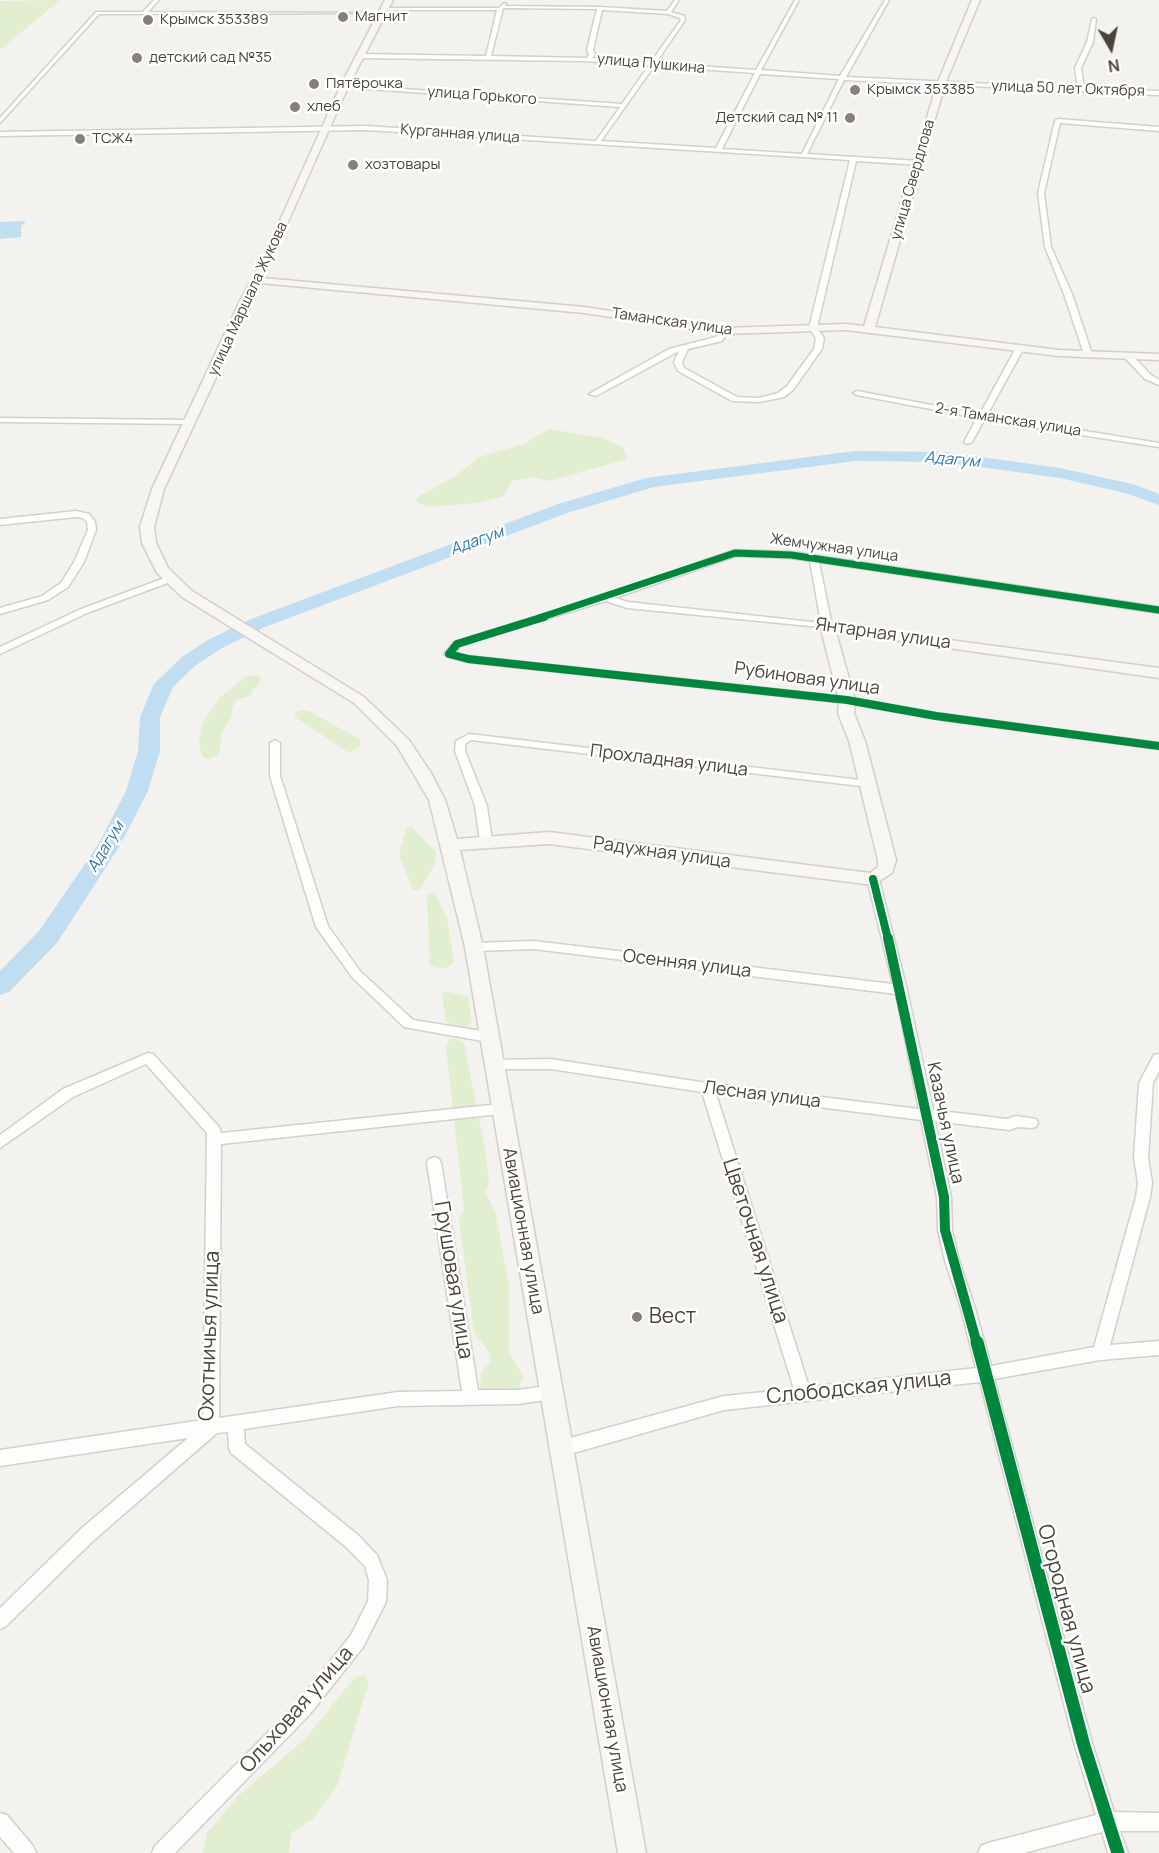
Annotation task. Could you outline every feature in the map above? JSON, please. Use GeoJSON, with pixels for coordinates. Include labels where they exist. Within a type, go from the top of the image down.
{"type":"FeatureCollection","features":[{"type":"Feature","properties":{"kind":"main road","name":"улица Маршала Жукова"},"geometry":{"type":"LineString","coordinates":[[305,664],[187,594],[170,579],[153,556],[147,527],[158,489],[265,265],[344,87],[389,0]]}},
{"type":"Feature","properties":{"kind":"main road","name":"улица Свердлова"},"geometry":{"type":"LineString","coordinates":[[869,328],[941,84],[976,0]]}},
{"type":"Feature","properties":{"kind":"main road","name":"Таманская улица"},"geometry":{"type":"LineString","coordinates":[[256,280],[584,310],[724,330],[869,328],[1020,348],[1159,357]]}},
{"type":"Feature","properties":{"kind":"main road","name":"Янтарная улица"},"geometry":{"type":"LineString","coordinates":[[827,626],[1159,673]]}},
{"type":"Feature","properties":{"kind":"main road"},"geometry":{"type":"LineString","coordinates":[[827,626],[847,700],[846,713],[869,784],[887,860],[886,869],[873,879]]}},
{"type":"Feature","properties":{"kind":"main road","name":"Авиационная улица"},"geometry":{"type":"LineString","coordinates":[[305,664],[359,700],[403,743],[423,773],[436,800],[450,845],[474,947],[492,1064],[563,1448],[632,1853]]}},
{"type":"Feature","properties":{"kind":"main road","name":"Радужная улица"},"geometry":{"type":"LineString","coordinates":[[450,845],[549,838],[873,879]]}},
{"type":"Feature","properties":{"kind":"street"},"geometry":{"type":"LineString","coordinates":[[144,13],[157,0]]}},
{"type":"Feature","properties":{"kind":"street"},"geometry":{"type":"LineString","coordinates":[[488,58],[505,0]]}},
{"type":"Feature","properties":{"kind":"street"},"geometry":{"type":"LineString","coordinates":[[571,7],[573,0]]}},
{"type":"Feature","properties":{"kind":"street"},"geometry":{"type":"LineString","coordinates":[[668,13],[678,0]]}},
{"type":"Feature","properties":{"kind":"street"},"geometry":{"type":"LineString","coordinates":[[718,151],[778,32],[797,0]]}},
{"type":"Feature","properties":{"kind":"street"},"geometry":{"type":"LineString","coordinates":[[803,157],[842,78],[887,0]]}},
{"type":"Feature","properties":{"kind":"street"},"geometry":{"type":"LineString","coordinates":[[0,121],[98,13],[571,7],[678,15],[683,20],[621,105],[597,143]]}},
{"type":"Feature","properties":{"kind":"street"},"geometry":{"type":"LineString","coordinates":[[589,59],[592,54],[590,50],[600,8]]}},
{"type":"Feature","properties":{"kind":"street"},"geometry":{"type":"LineString","coordinates":[[1081,89],[1078,68],[1090,42],[1094,19]]}},
{"type":"Feature","properties":{"kind":"street","name":"улица Пушкина"},"geometry":{"type":"LineString","coordinates":[[360,56],[589,59],[759,73],[941,84]]}},
{"type":"Feature","properties":{"kind":"street","name":"улица 50 лет Октября"},"geometry":{"type":"LineString","coordinates":[[941,84],[1159,93]]}},
{"type":"Feature","properties":{"kind":"street","name":"улица Горького"},"geometry":{"type":"LineString","coordinates":[[344,87],[621,105]]}},
{"type":"Feature","properties":{"kind":"street"},"geometry":{"type":"LineString","coordinates":[[1088,354],[1068,294],[1048,247],[1042,203],[1044,176],[1058,121],[1159,129]]}},
{"type":"Feature","properties":{"kind":"street","name":"Курганная улица"},"geometry":{"type":"LineString","coordinates":[[0,134],[366,128],[919,164]]}},
{"type":"Feature","properties":{"kind":"street"},"geometry":{"type":"LineString","coordinates":[[685,348],[678,362],[681,369],[735,399],[745,401],[781,395],[790,388],[819,349],[820,338],[813,328],[853,160]]}},
{"type":"Feature","properties":{"kind":"street"},"geometry":{"type":"LineString","coordinates":[[593,393],[672,351],[719,339],[724,330]]}},
{"type":"Feature","properties":{"kind":"street"},"geometry":{"type":"LineString","coordinates":[[968,442],[1020,348]]}},
{"type":"Feature","properties":{"kind":"street"},"geometry":{"type":"LineString","coordinates":[[1128,356],[1148,377],[1159,383]]}},
{"type":"Feature","properties":{"kind":"street","name":"2-я Таманская улица"},"geometry":{"type":"LineString","coordinates":[[857,393],[983,417],[1159,445]]}},
{"type":"Feature","properties":{"kind":"street"},"geometry":{"type":"LineString","coordinates":[[0,420],[190,422]]}},
{"type":"Feature","properties":{"kind":"street"},"geometry":{"type":"LineString","coordinates":[[0,522],[76,514],[86,516],[91,522],[92,530],[79,562],[65,585],[45,598],[0,611]]}},
{"type":"Feature","properties":{"kind":"street","name":"Жемчужная улица"},"geometry":{"type":"LineString","coordinates":[[449,654],[457,644],[477,637],[606,598],[735,554],[767,553],[1159,610]]}},
{"type":"Feature","properties":{"kind":"street"},"geometry":{"type":"LineString","coordinates":[[814,560],[827,626]]}},
{"type":"Feature","properties":{"kind":"street"},"geometry":{"type":"LineString","coordinates":[[0,651],[84,611],[170,579]]}},
{"type":"Feature","properties":{"kind":"street","name":"Янтарная улица"},"geometry":{"type":"LineString","coordinates":[[606,598],[627,605],[827,626]]}},
{"type":"Feature","properties":{"kind":"street","name":"Рубиновая улица"},"geometry":{"type":"LineString","coordinates":[[449,654],[468,659],[847,700],[936,716],[1159,746]]}},
{"type":"Feature","properties":{"kind":"street","name":"Прохладная улица"},"geometry":{"type":"LineString","coordinates":[[486,841],[481,806],[460,751],[460,743],[469,737],[869,784]]}},
{"type":"Feature","properties":{"kind":"street"},"geometry":{"type":"LineString","coordinates":[[275,743],[275,776],[322,927],[350,966],[408,1024],[488,1037]]}},
{"type":"Feature","properties":{"kind":"street","name":"Казачья улица"},"geometry":{"type":"LineString","coordinates":[[873,879],[901,990],[944,1197],[945,1230],[983,1374]]}},
{"type":"Feature","properties":{"kind":"street","name":"Осенняя улица"},"geometry":{"type":"LineString","coordinates":[[474,947],[534,945],[901,990]]}},
{"type":"Feature","properties":{"kind":"street"},"geometry":{"type":"LineString","coordinates":[[0,1142],[68,1093],[148,1058],[214,1131],[214,1139],[500,1109]]}},
{"type":"Feature","properties":{"kind":"street"},"geometry":{"type":"LineString","coordinates":[[1100,1353],[1143,1197],[1145,1183],[1141,1157],[1152,1111],[1146,1083],[1159,1059]]}},
{"type":"Feature","properties":{"kind":"street","name":"Лесная улица"},"geometry":{"type":"LineString","coordinates":[[492,1064],[551,1064],[707,1089],[926,1116],[1009,1125],[1016,1121],[1031,1123]]}},
{"type":"Feature","properties":{"kind":"street","name":"Цветочная улица"},"geometry":{"type":"LineString","coordinates":[[707,1089],[803,1393]]}},
{"type":"Feature","properties":{"kind":"street","name":"Охотничья улица"},"geometry":{"type":"LineString","coordinates":[[0,1620],[87,1534],[211,1428],[214,1139]]}},
{"type":"Feature","properties":{"kind":"street","name":"Грушовая улица"},"geometry":{"type":"LineString","coordinates":[[434,1163],[471,1397]]}},
{"type":"Feature","properties":{"kind":"street","name":"Слободская улица"},"geometry":{"type":"LineString","coordinates":[[563,1448],[724,1403],[983,1374],[1100,1353],[1159,1348]]}},
{"type":"Feature","properties":{"kind":"street","name":"Огородная улица"},"geometry":{"type":"LineString","coordinates":[[983,1374],[1084,1746],[1118,1853]]}},
{"type":"Feature","properties":{"kind":"street"},"geometry":{"type":"LineString","coordinates":[[0,1458],[398,1399],[518,1397],[552,1392]]}},
{"type":"Feature","properties":{"kind":"street","name":"Ольховая улица"},"geometry":{"type":"LineString","coordinates":[[162,1853],[304,1708],[357,1641],[377,1602],[378,1580],[371,1561],[352,1541],[237,1448],[236,1424]]}},
{"type":"Feature","properties":{"kind":"street"},"geometry":{"type":"LineString","coordinates":[[988,1853],[1108,1821],[1159,1822]]}},
{"type":"Feature","properties":{"kind":"street"},"geometry":{"type":"LineString","coordinates":[[0,1822],[26,1853]]}},
{"type":"Feature","properties":{"kind":"green space"},"geometry":{"type":"Polygon","coordinates":[[[60,0],[0,50],[0,1],[60,0]]]}},
{"type":"Feature","properties":{"kind":"green space"},"geometry":{"type":"Polygon","coordinates":[[[549,429],[603,438],[623,447],[627,459],[550,481],[533,477],[512,481],[504,496],[478,503],[429,507],[416,502],[419,496],[456,476],[479,457],[524,444],[549,429]]]}},
{"type":"Feature","properties":{"kind":"green space"},"geometry":{"type":"Polygon","coordinates":[[[257,675],[261,678],[259,685],[252,690],[252,695],[236,700],[234,704],[230,719],[222,732],[219,754],[209,760],[202,756],[199,743],[202,724],[220,697],[247,676],[257,675]]]}},
{"type":"Feature","properties":{"kind":"green space"},"geometry":{"type":"Polygon","coordinates":[[[300,710],[309,711],[361,740],[360,746],[349,753],[295,717],[295,713],[300,710]]]}},
{"type":"Feature","properties":{"kind":"green space"},"geometry":{"type":"Polygon","coordinates":[[[411,826],[436,852],[434,866],[420,889],[413,890],[399,854],[407,827],[411,826]]]}},
{"type":"Feature","properties":{"kind":"green space"},"geometry":{"type":"Polygon","coordinates":[[[429,893],[435,893],[447,918],[454,963],[444,969],[430,966],[427,896],[429,893]]]}},
{"type":"Feature","properties":{"kind":"green space"},"geometry":{"type":"Polygon","coordinates":[[[450,992],[468,997],[472,1023],[468,1026],[460,1027],[446,1022],[442,993],[450,992]]]}},
{"type":"Feature","properties":{"kind":"green space"},"geometry":{"type":"Polygon","coordinates":[[[454,1038],[464,1043],[484,1143],[489,1181],[485,1193],[495,1211],[509,1285],[509,1352],[523,1376],[519,1389],[511,1393],[485,1392],[480,1387],[481,1372],[491,1362],[489,1352],[474,1333],[459,1220],[464,1209],[446,1046],[449,1040],[454,1038]]]}},
{"type":"Feature","properties":{"kind":"green space"},"geometry":{"type":"Polygon","coordinates":[[[364,1675],[369,1682],[337,1786],[313,1819],[291,1833],[289,1853],[203,1853],[207,1833],[238,1796],[306,1738],[355,1677],[364,1675]]]}},
{"type":"Feature","properties":{"kind":"water"},"geometry":{"type":"Polygon","coordinates":[[[26,221],[21,226],[21,237],[0,239],[0,222],[26,221]]]}},
{"type":"Feature","properties":{"kind":"waterway","name":"Адагум"},"geometry":{"type":"LineString","coordinates":[[0,986],[48,937],[108,847],[137,791],[149,751],[150,717],[164,684],[189,661],[215,644],[258,623],[564,508],[652,482],[855,456],[944,457],[1060,473],[1130,489],[1159,500]]}},
{"type":"Feature","properties":{"kind":"cycle path"},"geometry":{"type":"LineString","coordinates":[[1159,610],[791,555],[735,553],[606,598],[457,644],[449,654],[468,659],[847,700],[936,716],[1159,746]]}},
{"type":"Feature","properties":{"kind":"cycle path"},"geometry":{"type":"LineString","coordinates":[[873,879],[901,990],[944,1197],[945,1230],[952,1261],[967,1305],[1084,1746],[1118,1853]]}},
{"type":"Feature","properties":{"kind":"place","name":"Магнит"},"geometry":{"type":"Point","coordinates":[343,17]}},
{"type":"Feature","properties":{"kind":"place","name":"Крымск 353389"},"geometry":{"type":"Point","coordinates":[148,20]}},
{"type":"Feature","properties":{"kind":"place","name":"детский сад №35"},"geometry":{"type":"Point","coordinates":[137,58]}},
{"type":"Feature","properties":{"kind":"place","name":"Пятёрочка"},"geometry":{"type":"Point","coordinates":[314,84]}},
{"type":"Feature","properties":{"kind":"place","name":"Крымск 353385"},"geometry":{"type":"Point","coordinates":[855,90]}},
{"type":"Feature","properties":{"kind":"place","name":"хлеб"},"geometry":{"type":"Point","coordinates":[295,107]}},
{"type":"Feature","properties":{"kind":"place","name":"Детский сад № 11"},"geometry":{"type":"Point","coordinates":[850,118]}},
{"type":"Feature","properties":{"kind":"place","name":"ТСЖ4"},"geometry":{"type":"Point","coordinates":[80,139]}},
{"type":"Feature","properties":{"kind":"place","name":"хозтовары"},"geometry":{"type":"Point","coordinates":[353,165]}},
{"type":"Feature","properties":{"kind":"place","name":"Вест"},"geometry":{"type":"Point","coordinates":[637,1317]}}]}
